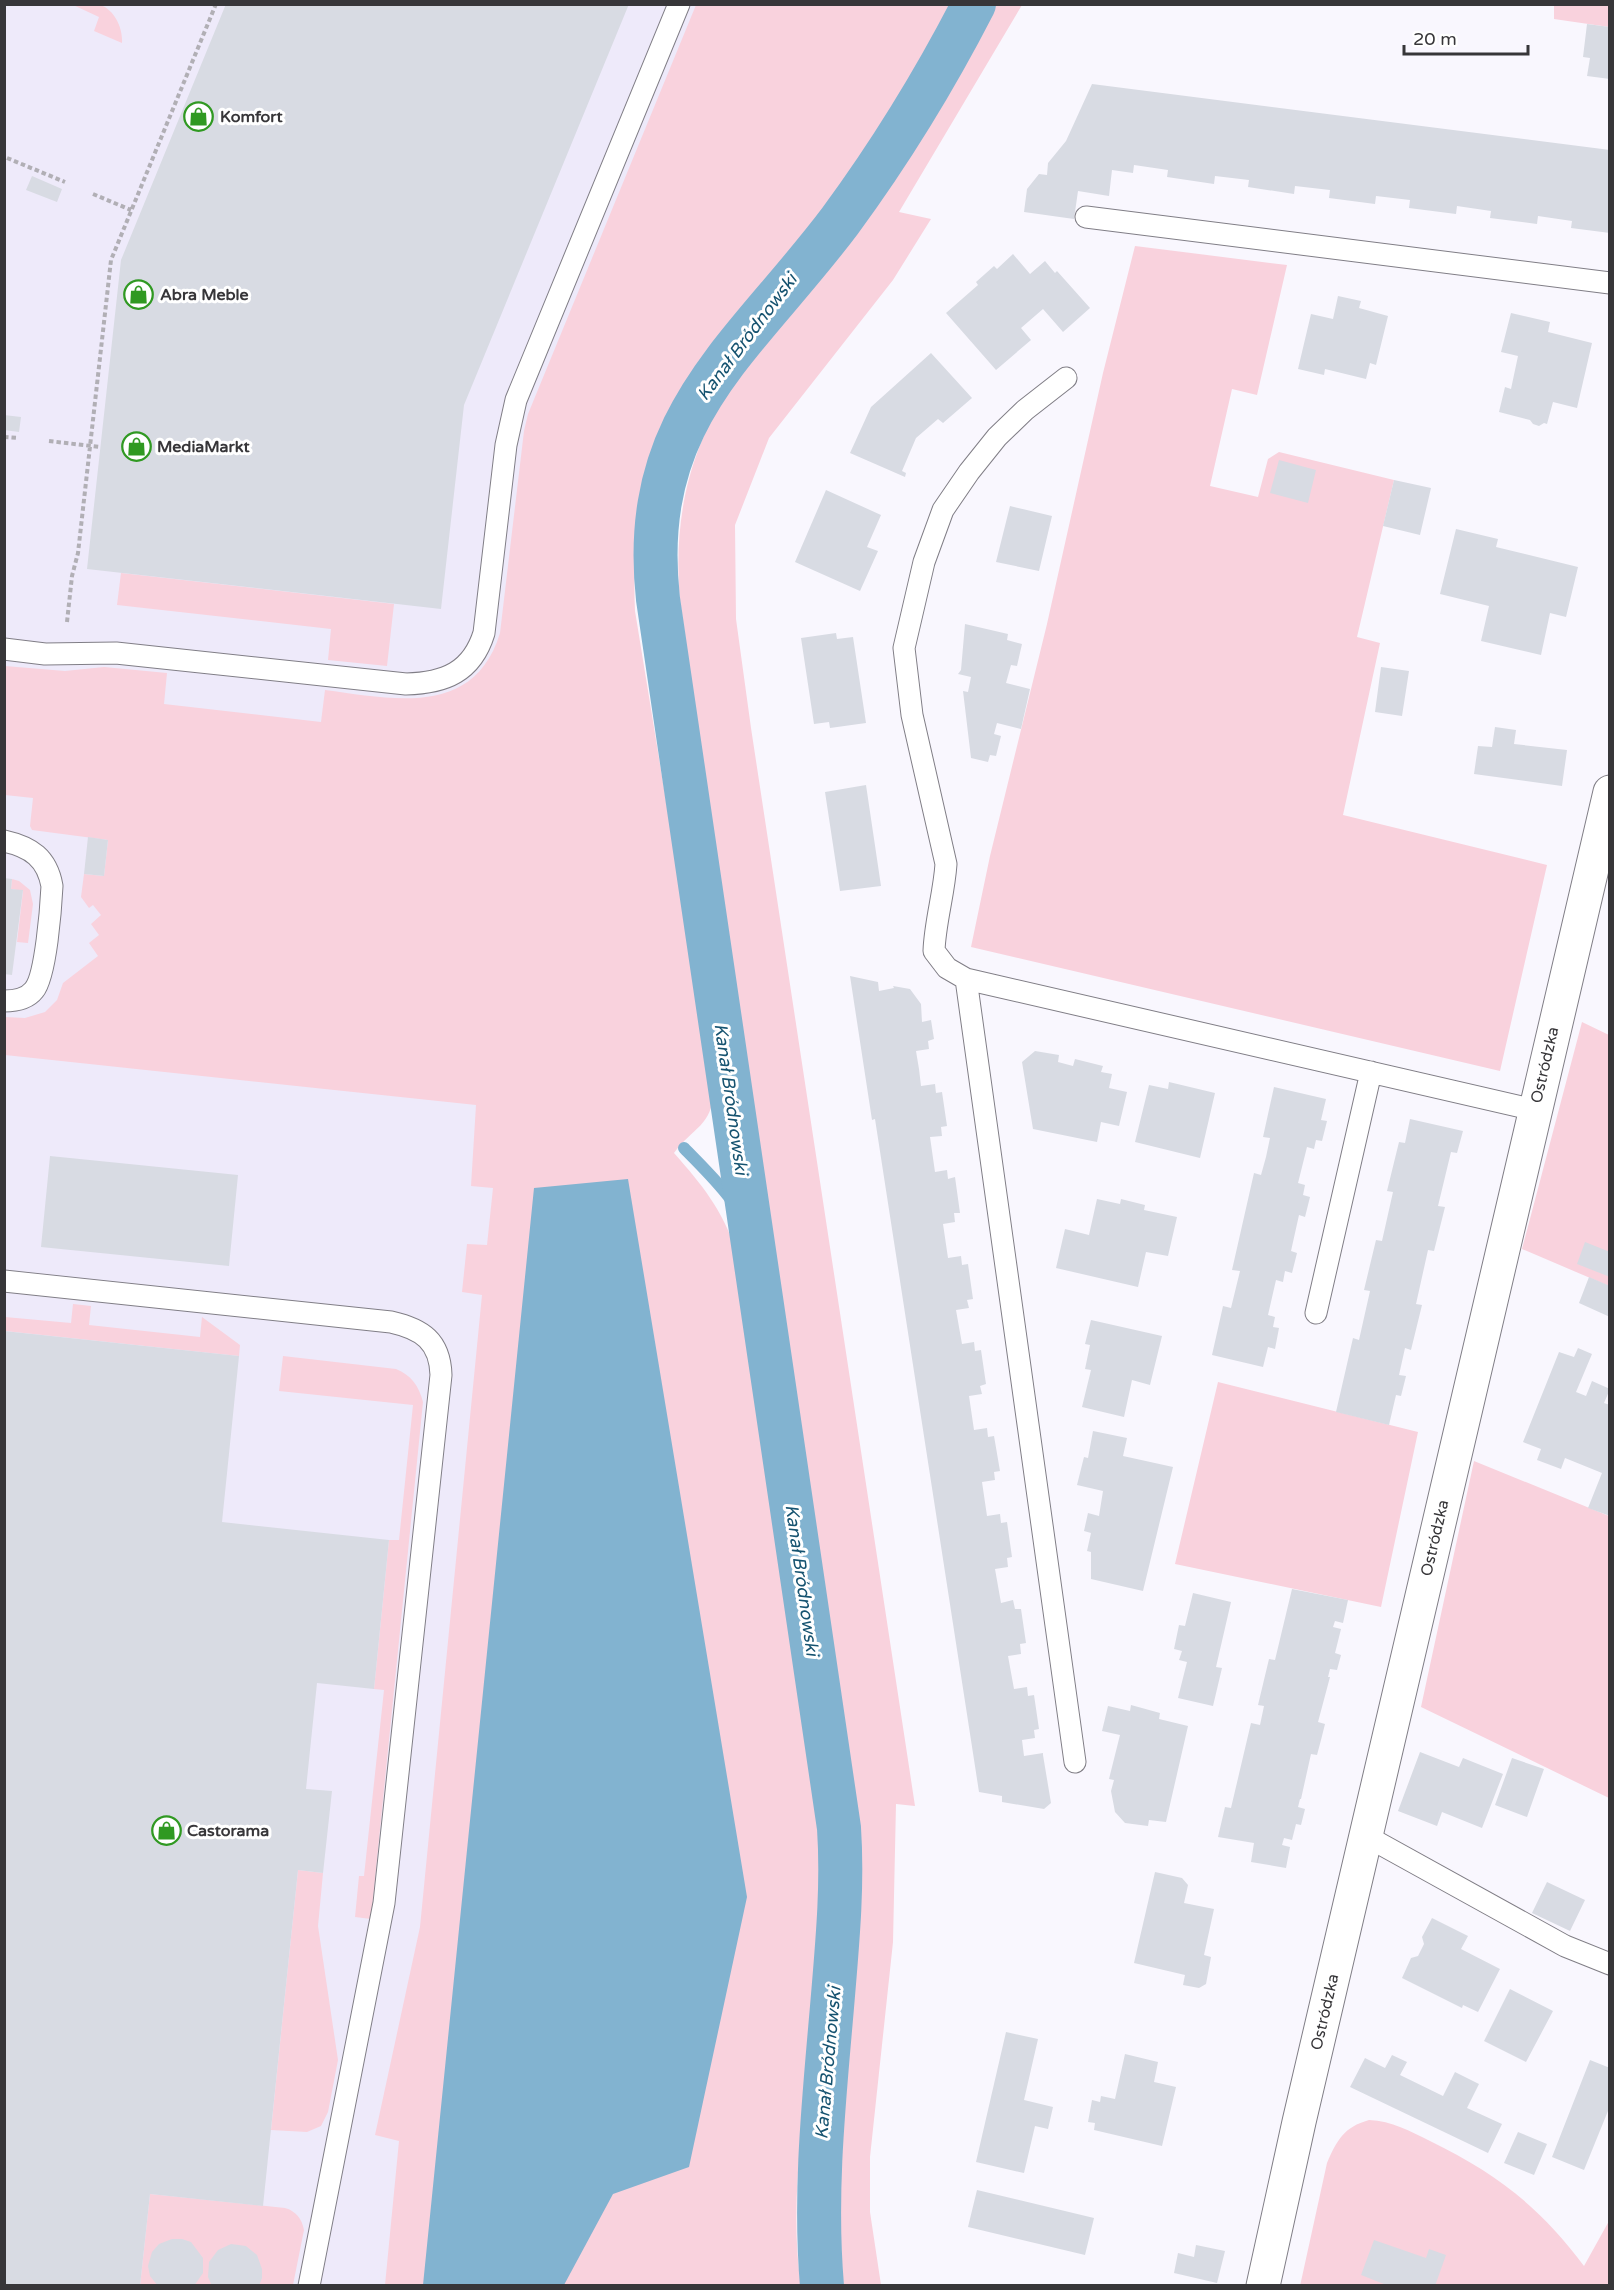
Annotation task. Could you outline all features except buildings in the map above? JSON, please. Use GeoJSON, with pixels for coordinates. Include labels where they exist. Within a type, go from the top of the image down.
{"type":"FeatureCollection","features":[{"type":"Feature","properties":{"kind":"street","name":"Ostródzka"},"geometry":{"type":"LineString","coordinates":[[1263,2286],[1610,792]]}},
{"type":"Feature","properties":{"kind":"lane"},"geometry":{"type":"LineString","coordinates":[[4,649],[64,654],[116,653],[406,684],[445,678],[470,661],[484,633],[506,445],[516,400],[679,4]]}},
{"type":"Feature","properties":{"kind":"lane"},"geometry":{"type":"LineString","coordinates":[[1086,217],[1610,284]]}},
{"type":"Feature","properties":{"kind":"lane"},"geometry":{"type":"LineString","coordinates":[[1066,378],[1025,410],[997,437],[943,510],[924,562],[904,648],[912,715],[946,864],[944,887],[935,928],[934,951],[947,968],[966,979],[1535,1110]]}},
{"type":"Feature","properties":{"kind":"lane"},"geometry":{"type":"LineString","coordinates":[[4,840],[23,846],[40,857],[50,875],[52,886],[40,978],[29,995],[16,1000],[4,1001]]}},
{"type":"Feature","properties":{"kind":"lane"},"geometry":{"type":"LineString","coordinates":[[966,979],[1074,1762]]}},
{"type":"Feature","properties":{"kind":"lane"},"geometry":{"type":"LineString","coordinates":[[1316,1312],[1371,1072]]}},
{"type":"Feature","properties":{"kind":"lane"},"geometry":{"type":"LineString","coordinates":[[4,1281],[391,1322],[421,1333],[435,1347],[439,1358],[441,1375],[384,1903],[309,2286]]}},
{"type":"Feature","properties":{"kind":"lane"},"geometry":{"type":"LineString","coordinates":[[1366,1836],[1565,1946],[1610,1965]]}},
{"type":"Feature","properties":{"kind":"path"},"geometry":{"type":"LineString","coordinates":[[64,654],[111,260],[216,4]]}},
{"type":"Feature","properties":{"kind":"path"},"geometry":{"type":"LineString","coordinates":[[7,158],[65,182]]}},
{"type":"Feature","properties":{"kind":"path"},"geometry":{"type":"LineString","coordinates":[[93,194],[132,210]]}},
{"type":"Feature","properties":{"kind":"path"},"geometry":{"type":"LineString","coordinates":[[4,437],[18,438]]}},
{"type":"Feature","properties":{"kind":"path"},"geometry":{"type":"LineString","coordinates":[[49,441],[100,447]]}},
{"type":"Feature","properties":{"kind":"shaded area"},"geometry":{"type":"Polygon","coordinates":[[[71,4],[101,5],[110,11],[117,21],[122,43],[94,31],[99,17],[71,4]]]}},
{"type":"Feature","properties":{"kind":"shaded area"},"geometry":{"type":"Polygon","coordinates":[[[5,5],[835,5],[643,395],[604,729],[624,2285],[5,2286],[5,5]]]}},
{"type":"Feature","properties":{"kind":"shaded area"},"geometry":{"type":"Polygon","coordinates":[[[696,5],[953,5],[896,107],[847,181],[790,254],[707,351],[683,386],[656,446],[646,479],[636,544],[635,611],[713,1089],[710,1111],[706,1118],[674,1153],[710,1198],[736,1250],[819,1837],[821,1890],[818,1969],[798,2166],[796,2226],[801,2285],[385,2285],[399,2141],[375,2135],[420,1927],[482,1295],[462,1292],[467,1244],[487,1245],[493,1188],[471,1186],[476,1105],[5,1055],[5,1017],[25,1018],[45,1012],[57,1000],[63,983],[98,956],[89,943],[99,935],[91,924],[101,915],[93,905],[89,908],[81,897],[84,874],[104,876],[108,840],[32,830],[30,826],[33,798],[5,795],[5,666],[65,671],[104,667],[167,673],[164,704],[321,722],[325,690],[377,697],[428,697],[451,691],[471,679],[488,660],[500,633],[524,431],[528,414],[696,5]]]}},
{"type":"Feature","properties":{"kind":"shaded area"},"geometry":{"type":"Polygon","coordinates":[[[993,5],[1022,5],[899,212],[931,219],[893,280],[769,438],[735,525],[736,619],[751,728],[915,1806],[896,1804],[893,1942],[870,2157],[870,2212],[881,2285],[836,2285],[834,2172],[853,1873],[848,1802],[680,600],[679,542],[687,487],[705,434],[718,408],[749,361],[834,258],[866,215],[896,169],[993,5]]]}},
{"type":"Feature","properties":{"kind":"shaded area"},"geometry":{"type":"Polygon","coordinates":[[[1554,5],[1609,5],[1609,27],[1554,19],[1554,5]]]}},
{"type":"Feature","properties":{"kind":"shaded area"},"geometry":{"type":"Polygon","coordinates":[[[1135,246],[1287,265],[1257,395],[1232,389],[1210,486],[1258,497],[1268,459],[1279,452],[1394,480],[1357,637],[1380,643],[1343,815],[1547,865],[1500,1071],[971,947],[990,856],[1047,624],[1103,373],[1135,246]]]}},
{"type":"Feature","properties":{"kind":"shaded area"},"geometry":{"type":"Polygon","coordinates":[[[121,573],[394,604],[387,666],[328,660],[331,629],[117,605],[121,573]]]}},
{"type":"Feature","properties":{"kind":"shaded area"},"geometry":{"type":"Polygon","coordinates":[[[12,879],[19,881],[30,890],[33,904],[28,943],[17,942],[23,891],[11,889],[12,879]]]}},
{"type":"Feature","properties":{"kind":"shaded area"},"geometry":{"type":"Polygon","coordinates":[[[1582,1022],[1609,1035],[1609,1286],[1522,1249],[1582,1022]]]}},
{"type":"Feature","properties":{"kind":"shaded area"},"geometry":{"type":"Polygon","coordinates":[[[73,1304],[91,1306],[89,1325],[200,1337],[202,1317],[240,1345],[239,1356],[5,1331],[5,1317],[71,1323],[73,1304]]]}},
{"type":"Feature","properties":{"kind":"shaded area"},"geometry":{"type":"Polygon","coordinates":[[[283,1356],[396,1369],[406,1374],[414,1382],[423,1402],[371,1919],[355,1917],[359,1876],[364,1876],[384,1690],[374,1689],[389,1540],[399,1540],[413,1405],[279,1391],[283,1356]]]}},
{"type":"Feature","properties":{"kind":"shaded area"},"geometry":{"type":"Polygon","coordinates":[[[1218,1382],[1418,1432],[1381,1607],[1175,1564],[1218,1382]]]}},
{"type":"Feature","properties":{"kind":"shaded area"},"geometry":{"type":"Polygon","coordinates":[[[1474,1461],[1609,1516],[1609,1798],[1421,1707],[1474,1461]]]}},
{"type":"Feature","properties":{"kind":"shaded area"},"geometry":{"type":"Polygon","coordinates":[[[298,1870],[323,1873],[318,1926],[338,2060],[328,2112],[321,2126],[307,2132],[271,2130],[298,1870]]]}},
{"type":"Feature","properties":{"kind":"shaded area"},"geometry":{"type":"Polygon","coordinates":[[[1369,2120],[1393,2124],[1408,2130],[1454,2153],[1496,2179],[1551,2226],[1584,2266],[1609,2221],[1609,2285],[1300,2286],[1327,2163],[1342,2136],[1353,2126],[1369,2120]]]}},
{"type":"Feature","properties":{"kind":"shaded area"},"geometry":{"type":"Polygon","coordinates":[[[150,2194],[285,2208],[292,2211],[302,2222],[304,2230],[293,2285],[140,2286],[150,2194]]]}},
{"type":"Feature","properties":{"kind":"water"},"geometry":{"type":"Polygon","coordinates":[[[628,1179],[747,1897],[689,2167],[613,2194],[564,2285],[423,2285],[534,1188],[628,1179]]]}},
{"type":"Feature","properties":{"kind":"waterway","name":"Kanał Bródnowski"},"geometry":{"type":"LineString","coordinates":[[822,2286],[820,2181],[823,2111],[839,1918],[839,1828],[658,599],[656,536],[664,481],[681,434],[705,390],[734,350],[859,195],[911,116],[974,4]]}},
{"type":"Feature","properties":{"kind":"waterway"},"geometry":{"type":"LineString","coordinates":[[684,1148],[733,1202],[753,1242]]}},
{"type":"Feature","properties":{"kind":"place","name":"Komfort"},"geometry":{"type":"Point","coordinates":[199,117]}},
{"type":"Feature","properties":{"kind":"place","name":"Abra Meble"},"geometry":{"type":"Point","coordinates":[139,295]}},
{"type":"Feature","properties":{"kind":"place","name":"MediaMarkt"},"geometry":{"type":"Point","coordinates":[136,447]}},
{"type":"Feature","properties":{"kind":"place","name":"Castorama"},"geometry":{"type":"Point","coordinates":[166,1831]}}]}
